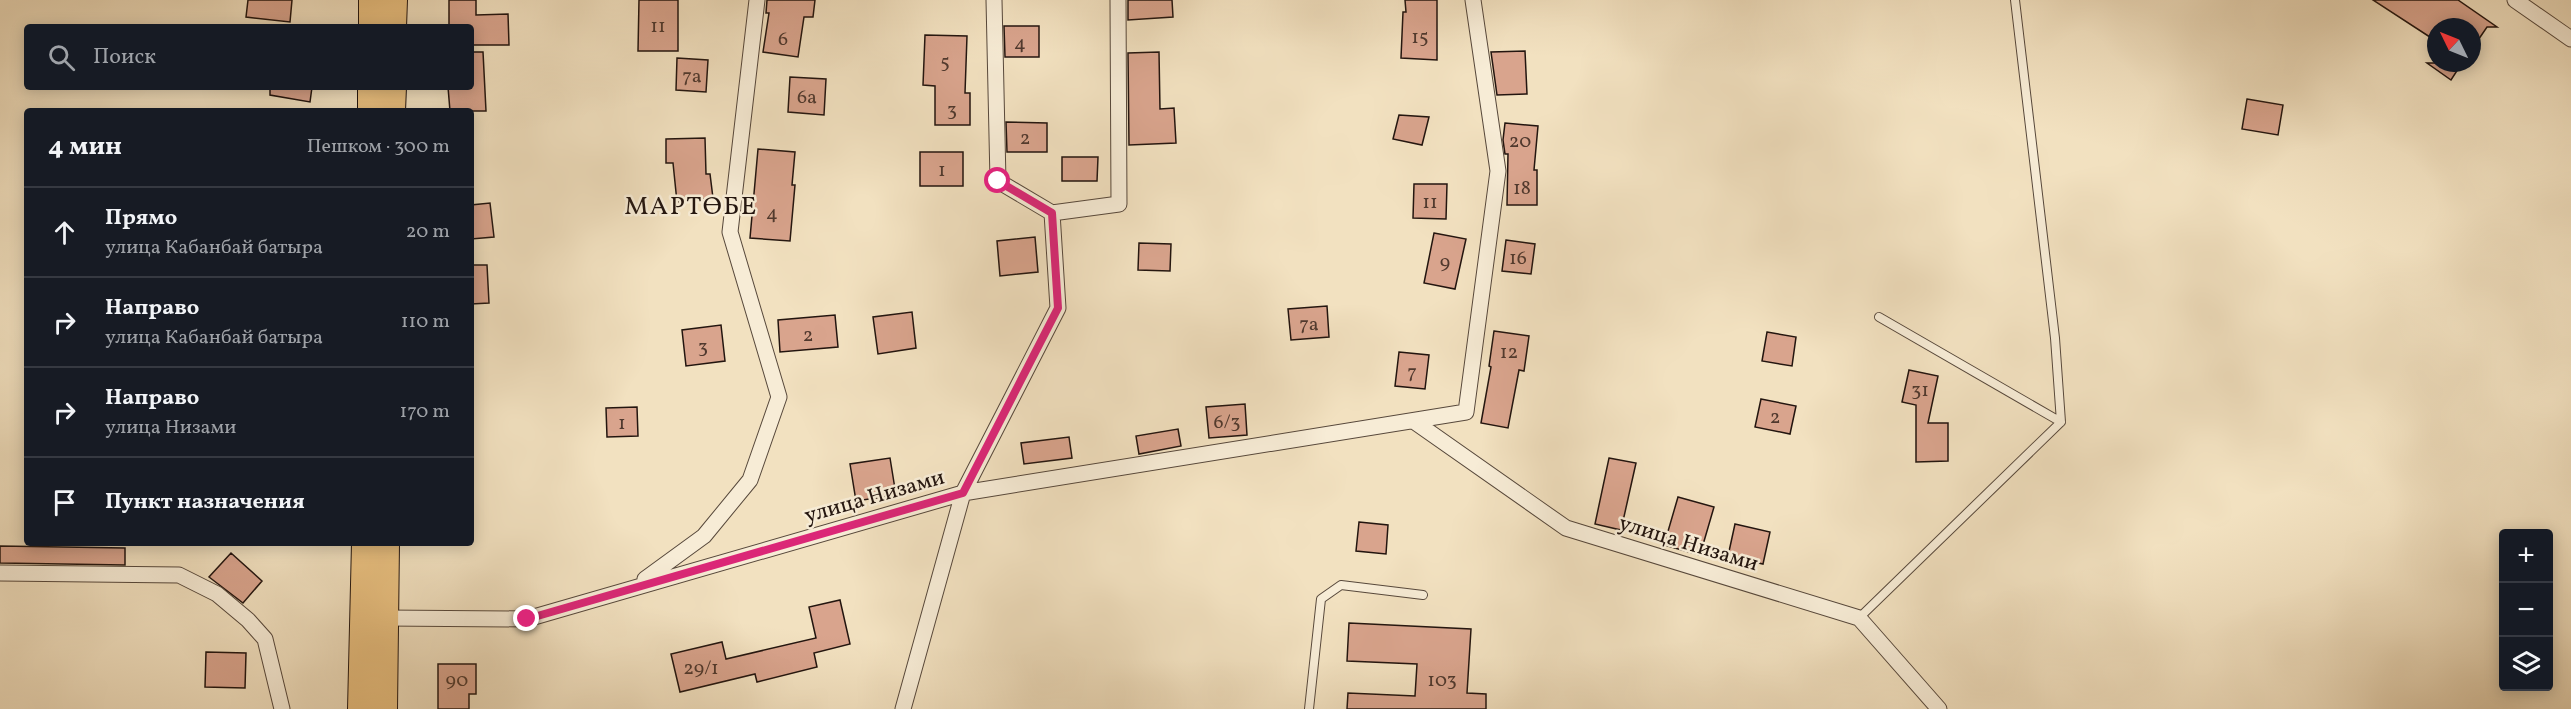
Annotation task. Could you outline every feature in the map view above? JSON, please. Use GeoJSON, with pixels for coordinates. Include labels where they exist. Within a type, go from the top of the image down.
{"type":"FeatureCollection","features":[{"type":"Feature","properties":{"kind":"main road"},"geometry":{"type":"LineString","coordinates":[[372,0],[372,24]]}},
{"type":"Feature","properties":{"kind":"main road"},"geometry":{"type":"LineString","coordinates":[[393,24],[394,0]]}},
{"type":"Feature","properties":{"kind":"main road"},"geometry":{"type":"LineString","coordinates":[[371,90],[371,108]]}},
{"type":"Feature","properties":{"kind":"main road"},"geometry":{"type":"LineString","coordinates":[[392,108],[393,90]]}},
{"type":"Feature","properties":{"kind":"main road"},"geometry":{"type":"LineString","coordinates":[[361,709],[365,546]]}},
{"type":"Feature","properties":{"kind":"main road"},"geometry":{"type":"LineString","coordinates":[[384,709],[386,546]]}},
{"type":"Feature","properties":{"kind":"street"},"geometry":{"type":"LineString","coordinates":[[636,586],[704,536],[750,480],[779,397],[730,232],[757,0]]}},
{"type":"Feature","properties":{"kind":"street"},"geometry":{"type":"LineString","coordinates":[[994,0],[998,181],[1052,213],[1119,204],[1118,0]]}},
{"type":"Feature","properties":{"kind":"street","name":"улица Низами"},"geometry":{"type":"LineString","coordinates":[[386,618],[527,619],[963,493],[1416,422],[1466,412],[1498,171],[1473,0]]}},
{"type":"Feature","properties":{"kind":"street"},"geometry":{"type":"LineString","coordinates":[[2515,0],[2571,39]]}},
{"type":"Feature","properties":{"kind":"street"},"geometry":{"type":"LineString","coordinates":[[903,709],[963,493],[1058,308],[1052,213]]}},
{"type":"Feature","properties":{"kind":"street","name":"улица Низами"},"geometry":{"type":"LineString","coordinates":[[1416,422],[1566,528],[1858,618]]}},
{"type":"Feature","properties":{"kind":"street"},"geometry":{"type":"LineString","coordinates":[[0,573],[179,575],[217,594],[248,620],[265,639],[282,709]]}},
{"type":"Feature","properties":{"kind":"street"},"geometry":{"type":"LineString","coordinates":[[1858,618],[1939,709]]}},
{"type":"Feature","properties":{"kind":"lane"},"geometry":{"type":"LineString","coordinates":[[2015,0],[2055,338],[2061,422]]}},
{"type":"Feature","properties":{"kind":"lane"},"geometry":{"type":"LineString","coordinates":[[1879,317],[2061,422]]}},
{"type":"Feature","properties":{"kind":"lane"},"geometry":{"type":"LineString","coordinates":[[1858,618],[2061,422]]}},
{"type":"Feature","properties":{"kind":"lane"},"geometry":{"type":"LineString","coordinates":[[1309,709],[1321,599],[1341,585],[1423,595]]}},
{"type":"Feature","properties":{"kind":"building"},"geometry":{"type":"Polygon","coordinates":[[[248,0],[292,0],[290,22],[246,17],[248,0]]]}},
{"type":"Feature","properties":{"kind":"building"},"geometry":{"type":"Polygon","coordinates":[[[449,0],[476,0],[476,15],[508,14],[509,45],[474,45],[474,24],[449,24],[449,0]]]}},
{"type":"Feature","properties":{"kind":"building"},"geometry":{"type":"Polygon","coordinates":[[[639,0],[678,0],[678,51],[638,51],[639,0]]]}},
{"type":"Feature","properties":{"kind":"building"},"geometry":{"type":"Polygon","coordinates":[[[767,0],[815,0],[813,17],[804,17],[798,57],[763,52],[769,13],[766,13],[767,0]]]}},
{"type":"Feature","properties":{"kind":"building"},"geometry":{"type":"Polygon","coordinates":[[[1128,0],[1172,0],[1173,17],[1128,20],[1128,0]]]}},
{"type":"Feature","properties":{"kind":"building"},"geometry":{"type":"Polygon","coordinates":[[[1405,0],[1437,0],[1437,60],[1401,58],[1403,12],[1406,12],[1405,0]]]}},
{"type":"Feature","properties":{"kind":"building"},"geometry":{"type":"Polygon","coordinates":[[[2373,0],[2458,0],[2497,27],[2487,27],[2481,36],[2481,18],[2427,18],[2427,35],[2373,0]]]}},
{"type":"Feature","properties":{"kind":"building"},"geometry":{"type":"Polygon","coordinates":[[[1004,26],[1039,26],[1039,57],[1005,57],[1004,26]]]}},
{"type":"Feature","properties":{"kind":"building"},"geometry":{"type":"Polygon","coordinates":[[[925,35],[967,36],[965,93],[970,93],[970,125],[935,125],[935,86],[923,85],[925,35]]]}},
{"type":"Feature","properties":{"kind":"building"},"geometry":{"type":"Polygon","coordinates":[[[1525,51],[1527,94],[1497,95],[1491,52],[1525,51]]]}},
{"type":"Feature","properties":{"kind":"building"},"geometry":{"type":"Polygon","coordinates":[[[474,52],[483,52],[486,111],[474,111],[474,108],[450,108],[448,90],[474,90],[474,52]]]}},
{"type":"Feature","properties":{"kind":"building"},"geometry":{"type":"Polygon","coordinates":[[[1159,52],[1160,109],[1174,108],[1176,143],[1129,145],[1128,53],[1159,52]]]}},
{"type":"Feature","properties":{"kind":"building"},"geometry":{"type":"Polygon","coordinates":[[[677,58],[708,60],[706,92],[676,90],[677,58]]]}},
{"type":"Feature","properties":{"kind":"building"},"geometry":{"type":"Polygon","coordinates":[[[2440,72],[2456,72],[2451,80],[2440,72]]]}},
{"type":"Feature","properties":{"kind":"building"},"geometry":{"type":"Polygon","coordinates":[[[790,77],[826,79],[824,115],[788,112],[790,77]]]}},
{"type":"Feature","properties":{"kind":"building"},"geometry":{"type":"Polygon","coordinates":[[[270,90],[312,90],[310,102],[270,95],[270,90]]]}},
{"type":"Feature","properties":{"kind":"building"},"geometry":{"type":"Polygon","coordinates":[[[2247,99],[2283,105],[2278,135],[2242,129],[2247,99]]]}},
{"type":"Feature","properties":{"kind":"building"},"geometry":{"type":"Polygon","coordinates":[[[1399,115],[1429,117],[1422,145],[1393,139],[1399,115]]]}},
{"type":"Feature","properties":{"kind":"building"},"geometry":{"type":"Polygon","coordinates":[[[1006,122],[1047,123],[1047,152],[1007,152],[1006,122]]]}},
{"type":"Feature","properties":{"kind":"building"},"geometry":{"type":"Polygon","coordinates":[[[1505,123],[1538,126],[1534,170],[1537,170],[1537,205],[1507,205],[1508,154],[1505,154],[1503,140],[1505,123]]]}},
{"type":"Feature","properties":{"kind":"building"},"geometry":{"type":"Polygon","coordinates":[[[705,138],[706,174],[710,174],[713,198],[677,202],[673,163],[666,163],[666,139],[705,138]]]}},
{"type":"Feature","properties":{"kind":"building"},"geometry":{"type":"Polygon","coordinates":[[[758,149],[795,152],[792,185],[795,185],[790,241],[750,238],[758,149]]]}},
{"type":"Feature","properties":{"kind":"building"},"geometry":{"type":"Polygon","coordinates":[[[920,152],[963,152],[963,186],[920,186],[920,152]]]}},
{"type":"Feature","properties":{"kind":"building"},"geometry":{"type":"Polygon","coordinates":[[[1062,157],[1098,157],[1097,181],[1062,181],[1062,157]]]}},
{"type":"Feature","properties":{"kind":"building"},"geometry":{"type":"Polygon","coordinates":[[[1414,184],[1447,184],[1446,219],[1413,218],[1414,184]]]}},
{"type":"Feature","properties":{"kind":"building"},"geometry":{"type":"Polygon","coordinates":[[[490,203],[494,237],[474,239],[474,205],[490,203]]]}},
{"type":"Feature","properties":{"kind":"building"},"geometry":{"type":"Polygon","coordinates":[[[1434,233],[1466,239],[1455,289],[1424,283],[1434,233]]]}},
{"type":"Feature","properties":{"kind":"building"},"geometry":{"type":"Polygon","coordinates":[[[1035,237],[1038,272],[1000,276],[997,241],[1035,237]]]}},
{"type":"Feature","properties":{"kind":"building"},"geometry":{"type":"Polygon","coordinates":[[[1506,240],[1535,244],[1531,274],[1502,271],[1506,240]]]}},
{"type":"Feature","properties":{"kind":"building"},"geometry":{"type":"Polygon","coordinates":[[[1139,243],[1171,244],[1170,271],[1138,270],[1139,243]]]}},
{"type":"Feature","properties":{"kind":"building"},"geometry":{"type":"Polygon","coordinates":[[[474,265],[487,265],[489,303],[474,304],[474,265]]]}},
{"type":"Feature","properties":{"kind":"building"},"geometry":{"type":"Polygon","coordinates":[[[1327,306],[1329,337],[1291,340],[1288,309],[1327,306]]]}},
{"type":"Feature","properties":{"kind":"building"},"geometry":{"type":"Polygon","coordinates":[[[912,312],[916,348],[878,354],[873,317],[912,312]]]}},
{"type":"Feature","properties":{"kind":"building"},"geometry":{"type":"Polygon","coordinates":[[[835,315],[838,347],[780,352],[778,320],[835,315]]]}},
{"type":"Feature","properties":{"kind":"building"},"geometry":{"type":"Polygon","coordinates":[[[721,325],[725,361],[686,366],[682,330],[721,325]]]}},
{"type":"Feature","properties":{"kind":"building"},"geometry":{"type":"Polygon","coordinates":[[[1494,331],[1529,336],[1524,371],[1519,370],[1508,428],[1481,423],[1491,367],[1489,366],[1494,331]]]}},
{"type":"Feature","properties":{"kind":"building"},"geometry":{"type":"Polygon","coordinates":[[[1767,332],[1796,337],[1792,366],[1762,361],[1767,332]]]}},
{"type":"Feature","properties":{"kind":"building"},"geometry":{"type":"Polygon","coordinates":[[[1399,352],[1429,355],[1425,389],[1395,386],[1399,352]]]}},
{"type":"Feature","properties":{"kind":"building"},"geometry":{"type":"Polygon","coordinates":[[[1909,370],[1938,376],[1928,423],[1948,423],[1948,461],[1916,462],[1916,405],[1902,402],[1909,370]]]}},
{"type":"Feature","properties":{"kind":"building"},"geometry":{"type":"Polygon","coordinates":[[[1761,399],[1796,406],[1790,434],[1755,427],[1761,399]]]}},
{"type":"Feature","properties":{"kind":"building"},"geometry":{"type":"Polygon","coordinates":[[[1245,404],[1247,435],[1209,438],[1206,407],[1245,404]]]}},
{"type":"Feature","properties":{"kind":"building"},"geometry":{"type":"Polygon","coordinates":[[[637,407],[638,436],[607,437],[606,408],[637,407]]]}},
{"type":"Feature","properties":{"kind":"building"},"geometry":{"type":"Polygon","coordinates":[[[1178,429],[1181,446],[1139,454],[1136,436],[1178,429]]]}},
{"type":"Feature","properties":{"kind":"building"},"geometry":{"type":"Polygon","coordinates":[[[1069,437],[1072,458],[1024,464],[1021,443],[1069,437]]]}},
{"type":"Feature","properties":{"kind":"building"},"geometry":{"type":"Polygon","coordinates":[[[890,458],[896,495],[856,501],[850,464],[890,458]]]}},
{"type":"Feature","properties":{"kind":"building"},"geometry":{"type":"Polygon","coordinates":[[[1609,458],[1636,463],[1621,530],[1595,524],[1609,458]]]}},
{"type":"Feature","properties":{"kind":"building"},"geometry":{"type":"Polygon","coordinates":[[[1678,497],[1714,507],[1700,555],[1664,545],[1678,497]]]}},
{"type":"Feature","properties":{"kind":"building"},"geometry":{"type":"Polygon","coordinates":[[[1359,522],[1388,525],[1386,554],[1356,551],[1359,522]]]}},
{"type":"Feature","properties":{"kind":"building"},"geometry":{"type":"Polygon","coordinates":[[[1735,524],[1770,532],[1763,564],[1728,556],[1735,524]]]}},
{"type":"Feature","properties":{"kind":"building"},"geometry":{"type":"Polygon","coordinates":[[[0,546],[125,548],[125,565],[0,563],[0,546]]]}},
{"type":"Feature","properties":{"kind":"building"},"geometry":{"type":"Polygon","coordinates":[[[231,553],[262,581],[243,603],[209,577],[231,553]]]}},
{"type":"Feature","properties":{"kind":"building"},"geometry":{"type":"Polygon","coordinates":[[[840,600],[850,644],[814,653],[817,667],[757,682],[755,674],[680,692],[671,654],[722,642],[726,659],[816,638],[809,607],[840,600]]]}},
{"type":"Feature","properties":{"kind":"building"},"geometry":{"type":"Polygon","coordinates":[[[1349,623],[1471,629],[1467,693],[1486,694],[1486,709],[1347,709],[1348,693],[1415,696],[1417,664],[1347,661],[1349,623]]]}},
{"type":"Feature","properties":{"kind":"building"},"geometry":{"type":"Polygon","coordinates":[[[206,652],[246,653],[245,688],[205,687],[206,652]]]}},
{"type":"Feature","properties":{"kind":"building"},"geometry":{"type":"Polygon","coordinates":[[[438,664],[476,664],[476,694],[469,694],[469,709],[438,709],[438,664]]]}},
{"type":"Feature","properties":{"kind":"district","name":"МАРТӨБЕ"},"geometry":{"type":"Point","coordinates":[691,205]}},
{"type":"Feature","properties":{"kind":"route"},"geometry":{"type":"LineString","coordinates":[[527,619],[963,493],[1058,308],[1052,213],[998,181]]}}]}
